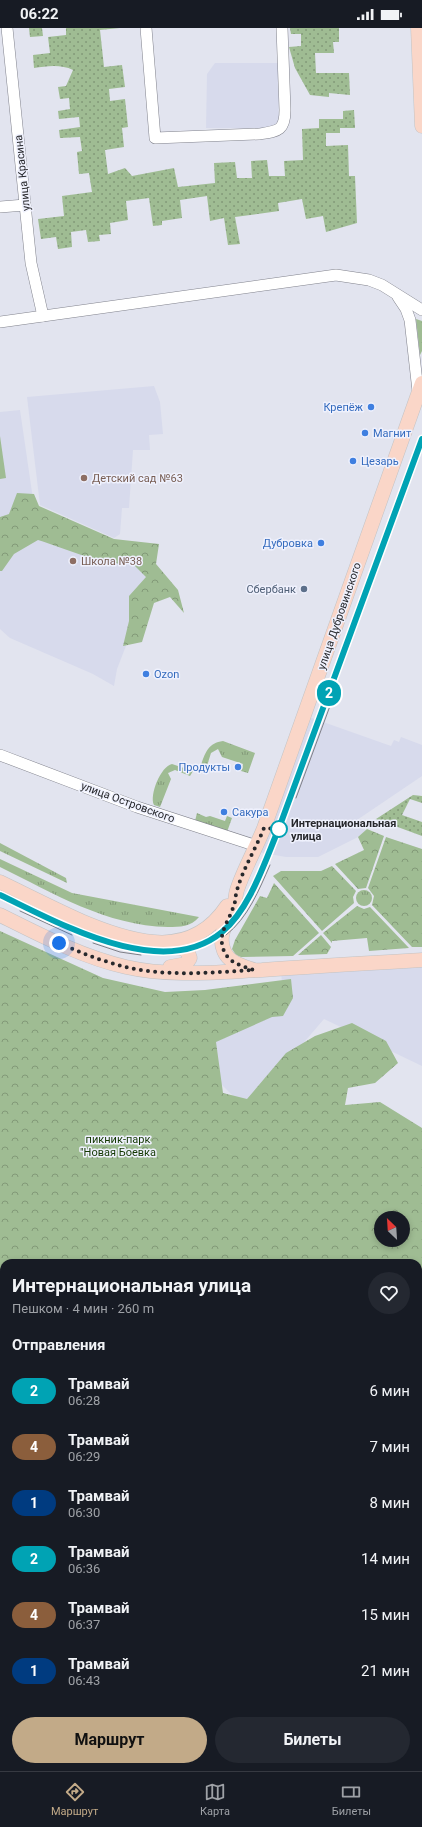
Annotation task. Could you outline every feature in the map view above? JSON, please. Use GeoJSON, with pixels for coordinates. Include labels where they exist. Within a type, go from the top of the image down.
{"type":"FeatureCollection","features":[{"type":"Feature","properties":{"kind":"main road"},"geometry":{"type":"LineString","coordinates":[[418,28],[422,126]]}},
{"type":"Feature","properties":{"kind":"main road","name":"улица Дубровинского"},"geometry":{"type":"LineString","coordinates":[[254,970],[230,960],[224,951],[221,938],[225,922],[236,901],[237,890],[257,846],[420,387]]}},
{"type":"Feature","properties":{"kind":"main road"},"geometry":{"type":"LineString","coordinates":[[0,882],[63,914],[144,945],[158,948],[182,948],[189,955],[189,962],[182,966],[171,967],[108,962]]}},
{"type":"Feature","properties":{"kind":"main road"},"geometry":{"type":"LineString","coordinates":[[132,940],[171,942],[185,939],[201,932],[219,918],[237,890]]}},
{"type":"Feature","properties":{"kind":"main road"},"geometry":{"type":"LineString","coordinates":[[0,915],[47,938],[108,962],[143,970],[175,973],[422,960]]}},
{"type":"Feature","properties":{"kind":"street","name":"улица Красина"},"geometry":{"type":"LineString","coordinates":[[6,28],[31,263],[43,316]]}},
{"type":"Feature","properties":{"kind":"street"},"geometry":{"type":"LineString","coordinates":[[146,28],[155,138],[259,134],[276,131],[280,128],[285,122],[282,28]]}},
{"type":"Feature","properties":{"kind":"street"},"geometry":{"type":"LineString","coordinates":[[0,207],[25,204]]}},
{"type":"Feature","properties":{"kind":"street"},"geometry":{"type":"LineString","coordinates":[[0,322],[336,275],[369,280],[394,292],[422,310]]}},
{"type":"Feature","properties":{"kind":"street"},"geometry":{"type":"LineString","coordinates":[[394,292],[406,309],[410,320],[420,387]]}},
{"type":"Feature","properties":{"kind":"street","name":"улица Островского"},"geometry":{"type":"LineString","coordinates":[[0,755],[137,807],[257,846]]}},
{"type":"Feature","properties":{"kind":"shaded area"},"geometry":{"type":"Polygon","coordinates":[[[215,63],[278,63],[279,128],[206,128],[207,74],[215,63]]]}},
{"type":"Feature","properties":{"kind":"shaded area","name":"Детский сад №63"},"geometry":{"type":"Polygon","coordinates":[[[154,386],[160,402],[163,434],[149,435],[150,450],[133,450],[129,508],[122,508],[120,534],[114,538],[40,505],[27,397],[154,386]]]}},
{"type":"Feature","properties":{"kind":"shaded area","name":"Школа №38"},"geometry":{"type":"Polygon","coordinates":[[[20,410],[34,506],[153,576],[117,669],[114,686],[93,674],[10,638],[0,629],[0,412],[20,410]]]}},
{"type":"Feature","properties":{"kind":"shaded area"},"geometry":{"type":"Polygon","coordinates":[[[309,717],[391,746],[394,740],[399,742],[401,737],[422,745],[422,776],[351,824],[366,830],[358,837],[318,857],[286,857],[258,852],[309,717]]]}},
{"type":"Feature","properties":{"kind":"shaded area"},"geometry":{"type":"Polygon","coordinates":[[[422,960],[422,1066],[324,1019],[251,1104],[237,1100],[218,1081],[213,1038],[283,1004],[281,968],[422,960]]]}},
{"type":"Feature","properties":{"kind":"green space"},"geometry":{"type":"Polygon","coordinates":[[[29,28],[42,28],[43,36],[30,37],[29,28]]]}},
{"type":"Feature","properties":{"kind":"green space"},"geometry":{"type":"Polygon","coordinates":[[[66,28],[120,28],[100,30],[104,67],[122,65],[125,87],[109,89],[110,101],[125,99],[128,127],[122,128],[124,147],[105,150],[108,174],[125,168],[132,176],[174,168],[178,187],[215,183],[214,163],[235,162],[237,178],[252,178],[251,161],[267,160],[269,176],[285,176],[284,161],[303,160],[302,129],[319,128],[319,119],[343,119],[343,111],[354,110],[355,128],[340,128],[340,133],[326,133],[326,146],[348,145],[349,176],[355,176],[357,223],[326,232],[323,216],[306,219],[302,199],[278,203],[279,211],[235,217],[240,244],[228,245],[224,218],[210,221],[207,196],[180,200],[182,218],[162,221],[162,225],[153,226],[149,198],[126,201],[128,220],[110,223],[111,234],[99,235],[100,241],[88,242],[86,230],[71,232],[72,247],[58,249],[56,237],[41,239],[38,219],[64,216],[62,196],[92,192],[89,173],[79,174],[77,152],[82,151],[80,137],[60,138],[59,130],[80,127],[79,117],[59,119],[58,111],[70,109],[69,98],[60,99],[58,87],[66,86],[73,70],[59,66],[34,68],[33,55],[50,53],[48,37],[66,35],[66,28]]]}},
{"type":"Feature","properties":{"kind":"green space"},"geometry":{"type":"Polygon","coordinates":[[[290,28],[339,28],[339,42],[333,42],[334,53],[315,53],[316,73],[349,73],[350,95],[329,93],[329,97],[310,95],[295,68],[289,47],[301,46],[301,34],[291,34],[290,28]]]}},
{"type":"Feature","properties":{"kind":"green space"},"geometry":{"type":"Polygon","coordinates":[[[416,319],[422,321],[422,351],[420,355],[416,319]]]}},
{"type":"Feature","properties":{"kind":"green space"},"geometry":{"type":"Polygon","coordinates":[[[0,436],[6,478],[0,479],[0,436]]]}},
{"type":"Feature","properties":{"kind":"green space"},"geometry":{"type":"Polygon","coordinates":[[[17,493],[34,494],[39,506],[114,539],[159,544],[156,564],[178,590],[184,613],[170,597],[154,603],[142,642],[123,646],[129,621],[129,596],[146,577],[133,564],[121,564],[97,559],[38,540],[14,554],[2,571],[0,571],[0,517],[9,514],[17,493]]]}},
{"type":"Feature","properties":{"kind":"green space"},"geometry":{"type":"Polygon","coordinates":[[[223,741],[255,753],[248,773],[241,771],[243,764],[222,757],[218,749],[211,753],[206,769],[200,768],[207,750],[213,744],[223,741]]]}},
{"type":"Feature","properties":{"kind":"green space"},"geometry":{"type":"Polygon","coordinates":[[[172,764],[193,771],[190,776],[175,770],[168,773],[171,779],[160,807],[154,805],[153,795],[160,775],[168,766],[172,764]]]}},
{"type":"Feature","properties":{"kind":"green space"},"geometry":{"type":"Polygon","coordinates":[[[413,795],[422,796],[422,803],[410,799],[402,815],[422,822],[422,836],[376,819],[413,795]]]}},
{"type":"Feature","properties":{"kind":"green space"},"geometry":{"type":"Polygon","coordinates":[[[197,813],[206,817],[210,816],[225,821],[227,816],[232,818],[227,832],[195,821],[197,813]]]}},
{"type":"Feature","properties":{"kind":"green space"},"geometry":{"type":"Polygon","coordinates":[[[367,829],[384,836],[366,888],[358,889],[335,864],[364,850],[358,837],[367,829]]]}},
{"type":"Feature","properties":{"kind":"green space"},"geometry":{"type":"Polygon","coordinates":[[[386,837],[422,849],[422,947],[412,947],[372,905],[374,896],[368,888],[386,837]]]}},
{"type":"Feature","properties":{"kind":"green space"},"geometry":{"type":"Polygon","coordinates":[[[0,843],[66,878],[67,883],[0,851],[0,843]]]}},
{"type":"Feature","properties":{"kind":"green space"},"geometry":{"type":"Polygon","coordinates":[[[0,859],[72,893],[199,917],[189,925],[177,927],[145,925],[123,921],[60,897],[0,867],[0,859]]]}},
{"type":"Feature","properties":{"kind":"green space"},"geometry":{"type":"Polygon","coordinates":[[[332,866],[356,891],[353,897],[354,903],[322,931],[273,876],[281,871],[321,871],[332,866]]]}},
{"type":"Feature","properties":{"kind":"green space"},"geometry":{"type":"Polygon","coordinates":[[[274,883],[319,933],[293,956],[241,957],[236,955],[232,949],[235,940],[260,896],[267,898],[274,883]]]}},
{"type":"Feature","properties":{"kind":"green space"},"geometry":{"type":"Polygon","coordinates":[[[364,890],[371,895],[372,898],[367,905],[364,906],[357,901],[356,898],[361,891],[364,890]]]}},
{"type":"Feature","properties":{"kind":"green space"},"geometry":{"type":"Polygon","coordinates":[[[357,906],[364,909],[370,907],[409,948],[369,951],[367,938],[332,941],[332,943],[323,933],[357,906]]]}},
{"type":"Feature","properties":{"kind":"green space","name":"пикник-парк \"Новая Боевка"},"geometry":{"type":"Polygon","coordinates":[[[0,931],[103,978],[165,992],[205,990],[291,979],[293,998],[283,1016],[272,1017],[216,1042],[223,1093],[247,1099],[286,1053],[315,1036],[352,1023],[386,1041],[398,1063],[375,1083],[348,1088],[345,1105],[380,1102],[422,1128],[422,1259],[0,1259],[0,931]]]}},
{"type":"Feature","properties":{"kind":"green space"},"geometry":{"type":"Polygon","coordinates":[[[321,935],[331,947],[327,954],[298,955],[321,935]]]}},
{"type":"Feature","properties":{"kind":"tram line"},"geometry":{"type":"LineString","coordinates":[[0,895],[80,933],[111,943],[141,950],[170,951],[198,946],[222,932],[232,922],[249,898],[263,870],[422,439]]}},
{"type":"Feature","properties":{"kind":"tram line","name":"2"},"geometry":{"type":"LineString","coordinates":[[0,895],[96,939],[148,951],[181,952],[193,949],[222,932],[242,908],[260,872],[279,828],[390,530],[422,439]]}},
{"type":"Feature","properties":{"kind":"tram line"},"geometry":{"type":"LineString","coordinates":[[296,798],[330,706]]}},
{"type":"Feature","properties":{"kind":"tram line"},"geometry":{"type":"LineString","coordinates":[[226,935],[247,912],[270,865]]}},
{"type":"Feature","properties":{"kind":"tram line"},"geometry":{"type":"LineString","coordinates":[[20,911],[72,935]]}},
{"type":"Feature","properties":{"kind":"tram line"},"geometry":{"type":"LineString","coordinates":[[93,943],[120,952],[141,955]]}},
{"type":"Feature","properties":{"kind":"place","name":"Крепёж"},"geometry":{"type":"Point","coordinates":[371,407]}},
{"type":"Feature","properties":{"kind":"place","name":"Магнит"},"geometry":{"type":"Point","coordinates":[365,433]}},
{"type":"Feature","properties":{"kind":"place","name":"Цезарь"},"geometry":{"type":"Point","coordinates":[353,461]}},
{"type":"Feature","properties":{"kind":"place","name":"Детский сад №63"},"geometry":{"type":"Point","coordinates":[84,478]}},
{"type":"Feature","properties":{"kind":"place","name":"Дубровка"},"geometry":{"type":"Point","coordinates":[321,543]}},
{"type":"Feature","properties":{"kind":"place","name":"Школа №38"},"geometry":{"type":"Point","coordinates":[73,561]}},
{"type":"Feature","properties":{"kind":"place","name":"Сбербанк"},"geometry":{"type":"Point","coordinates":[304,589]}},
{"type":"Feature","properties":{"kind":"place","name":"Ozon"},"geometry":{"type":"Point","coordinates":[146,674]}},
{"type":"Feature","properties":{"kind":"place","name":"Продукты"},"geometry":{"type":"Point","coordinates":[238,767]}},
{"type":"Feature","properties":{"kind":"place","name":"Сакура"},"geometry":{"type":"Point","coordinates":[224,812]}},
{"type":"Feature","properties":{"kind":"place","name":"Интернациональная улица"},"geometry":{"type":"Point","coordinates":[279,829]}},
{"type":"Feature","properties":{"kind":"route"},"geometry":{"type":"LineString","coordinates":[[59,943],[108,962],[143,970],[168,973],[206,973],[254,970],[234,963],[230,960],[224,951],[221,938],[222,932],[225,922],[233,910],[237,890],[264,828],[279,829]]}}]}
